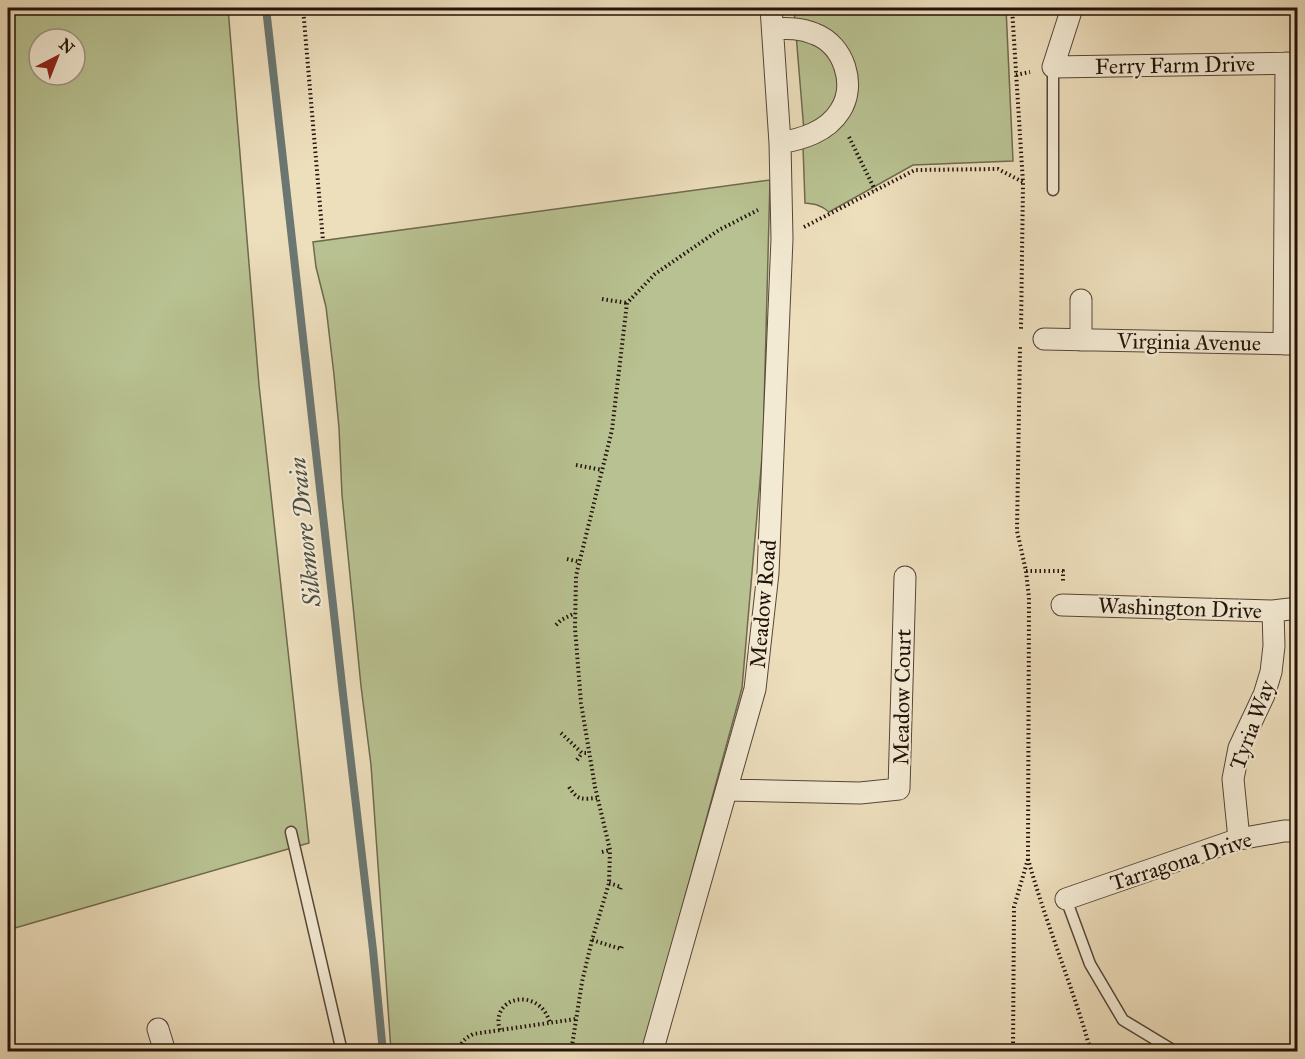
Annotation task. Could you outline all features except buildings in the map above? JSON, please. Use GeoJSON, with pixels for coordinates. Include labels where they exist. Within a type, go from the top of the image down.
{"type":"FeatureCollection","features":[{"type":"Feature","properties":{"kind":"street","name":"Meadow Road"},"geometry":{"type":"LineString","coordinates":[[652,1052],[755,689],[768,573],[782,239],[780,143],[771,8]]}},
{"type":"Feature","properties":{"kind":"street"},"geometry":{"type":"LineString","coordinates":[[1053,67],[1072,8]]}},
{"type":"Feature","properties":{"kind":"street"},"geometry":{"type":"LineString","coordinates":[[774,29],[795,29],[817,34],[829,43],[843,60],[848,89],[845,101],[837,115],[828,124],[814,134],[780,143]]}},
{"type":"Feature","properties":{"kind":"street"},"geometry":{"type":"LineString","coordinates":[[1291,344],[1292,63]]}},
{"type":"Feature","properties":{"kind":"street","name":"Ferry Farm Drive"},"geometry":{"type":"LineString","coordinates":[[1053,67],[1292,63]]}},
{"type":"Feature","properties":{"kind":"street"},"geometry":{"type":"LineString","coordinates":[[1081,300],[1081,340]]}},
{"type":"Feature","properties":{"kind":"street","name":"Virginia Avenue"},"geometry":{"type":"LineString","coordinates":[[1044,339],[1291,344]]}},
{"type":"Feature","properties":{"kind":"street","name":"Meadow Court"},"geometry":{"type":"LineString","coordinates":[[727,790],[860,793],[899,789],[905,577]]}},
{"type":"Feature","properties":{"kind":"street","name":"Washington Drive"},"geometry":{"type":"LineString","coordinates":[[1062,605],[1273,611],[1298,608]]}},
{"type":"Feature","properties":{"kind":"street","name":"Tyria Way"},"geometry":{"type":"LineString","coordinates":[[1239,839],[1233,779],[1239,748],[1264,695],[1271,672],[1274,646],[1273,611]]}},
{"type":"Feature","properties":{"kind":"street","name":"Tarragona Drive"},"geometry":{"type":"LineString","coordinates":[[1066,899],[1239,839],[1284,831],[1298,831]]}},
{"type":"Feature","properties":{"kind":"street"},"geometry":{"type":"LineString","coordinates":[[158,1029],[165,1052]]}},
{"type":"Feature","properties":{"kind":"lane"},"geometry":{"type":"LineString","coordinates":[[1053,67],[1053,190]]}},
{"type":"Feature","properties":{"kind":"lane"},"geometry":{"type":"LineString","coordinates":[[291,832],[342,1052]]}},
{"type":"Feature","properties":{"kind":"lane"},"geometry":{"type":"LineString","coordinates":[[1066,899],[1090,964],[1123,1020],[1176,1052]]}},
{"type":"Feature","properties":{"kind":"path"},"geometry":{"type":"LineString","coordinates":[[303,8],[323,241]]}},
{"type":"Feature","properties":{"kind":"path"},"geometry":{"type":"LineString","coordinates":[[1012,8],[1023,183],[1017,531],[1026,571],[1029,598],[1028,859],[1014,907],[1013,1052]]}},
{"type":"Feature","properties":{"kind":"path"},"geometry":{"type":"LineString","coordinates":[[837,115],[875,190]]}},
{"type":"Feature","properties":{"kind":"path"},"geometry":{"type":"LineString","coordinates":[[782,239],[915,170],[998,169],[1023,183]]}},
{"type":"Feature","properties":{"kind":"path"},"geometry":{"type":"LineString","coordinates":[[571,1052],[582,982],[609,884],[610,850],[597,798],[581,703],[575,628],[576,576],[612,430],[617,365],[627,303],[655,274],[719,230],[780,198]]}},
{"type":"Feature","properties":{"kind":"path"},"geometry":{"type":"LineString","coordinates":[[602,299],[627,303]]}},
{"type":"Feature","properties":{"kind":"path"},"geometry":{"type":"LineString","coordinates":[[576,465],[602,470]]}},
{"type":"Feature","properties":{"kind":"path"},"geometry":{"type":"LineString","coordinates":[[567,560],[580,562]]}},
{"type":"Feature","properties":{"kind":"path"},"geometry":{"type":"LineString","coordinates":[[1026,571],[1063,572],[1062,605]]}},
{"type":"Feature","properties":{"kind":"path"},"geometry":{"type":"LineString","coordinates":[[556,626],[561,620],[575,613]]}},
{"type":"Feature","properties":{"kind":"path"},"geometry":{"type":"LineString","coordinates":[[561,733],[582,753],[589,753]]}},
{"type":"Feature","properties":{"kind":"path"},"geometry":{"type":"LineString","coordinates":[[577,760],[582,753]]}},
{"type":"Feature","properties":{"kind":"path"},"geometry":{"type":"LineString","coordinates":[[569,787],[575,797],[597,798]]}},
{"type":"Feature","properties":{"kind":"path"},"geometry":{"type":"LineString","coordinates":[[602,852],[610,850]]}},
{"type":"Feature","properties":{"kind":"path"},"geometry":{"type":"LineString","coordinates":[[1028,859],[1040,901],[1082,1018],[1091,1052]]}},
{"type":"Feature","properties":{"kind":"path"},"geometry":{"type":"LineString","coordinates":[[609,884],[621,887],[620,890]]}},
{"type":"Feature","properties":{"kind":"path"},"geometry":{"type":"LineString","coordinates":[[592,940],[621,949],[622,946]]}},
{"type":"Feature","properties":{"kind":"path"},"geometry":{"type":"LineString","coordinates":[[500,1030],[498,1020],[502,1009],[520,999],[536,1003],[543,1008],[550,1023]]}},
{"type":"Feature","properties":{"kind":"path"},"geometry":{"type":"LineString","coordinates":[[458,1052],[465,1038],[473,1034],[576,1019]]}},
{"type":"Feature","properties":{"kind":"green space"},"geometry":{"type":"Polygon","coordinates":[[[20,8],[228,8],[259,385],[309,843],[8,930],[8,13],[20,8]]]}},
{"type":"Feature","properties":{"kind":"green space"},"geometry":{"type":"Polygon","coordinates":[[[793,8],[1006,8],[1013,161],[913,165],[829,212],[818,205],[805,203],[803,147],[856,87],[795,19],[793,8]]]}},
{"type":"Feature","properties":{"kind":"green space"},"geometry":{"type":"Polygon","coordinates":[[[796,34],[806,35],[838,62],[839,102],[804,131],[796,34]]]}},
{"type":"Feature","properties":{"kind":"green space"},"geometry":{"type":"Polygon","coordinates":[[[770,180],[763,446],[742,688],[643,1051],[391,1051],[371,765],[342,495],[334,375],[326,307],[316,267],[313,242],[770,180]]]}},
{"type":"Feature","properties":{"kind":"waterway","name":"Silkmore Drain"},"geometry":{"type":"LineString","coordinates":[[266,8],[383,1052]]}}]}
